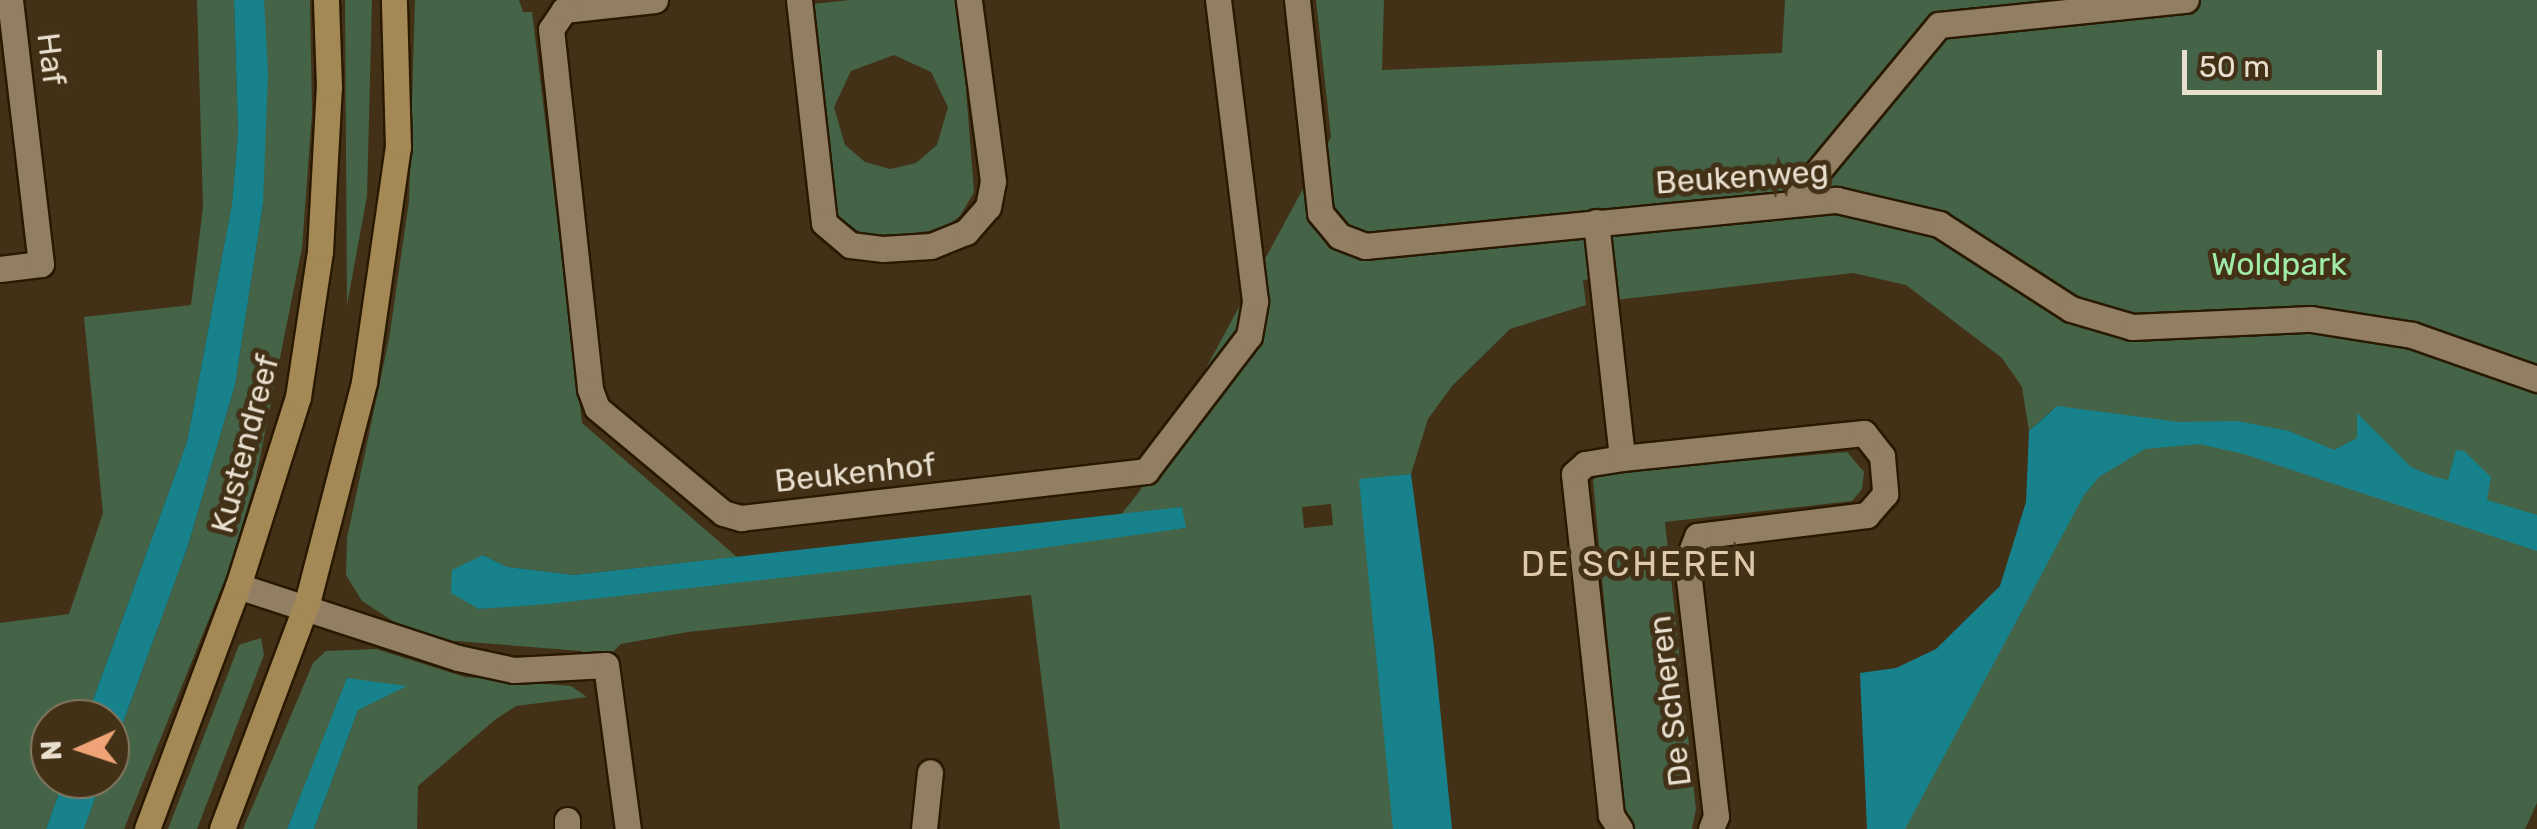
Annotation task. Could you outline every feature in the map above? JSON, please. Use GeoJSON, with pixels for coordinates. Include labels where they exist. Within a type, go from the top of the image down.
{"type":"FeatureCollection","features":[{"type":"Feature","properties":{"kind":"main road","name":"Kustendreef"},"geometry":{"type":"LineString","coordinates":[[147,829],[238,586],[298,397],[320,250],[329,87],[326,0]]}},
{"type":"Feature","properties":{"kind":"main road"},"geometry":{"type":"LineString","coordinates":[[222,829],[306,603],[364,382],[398,147],[394,0]]}},
{"type":"Feature","properties":{"kind":"street","name":"Haf"},"geometry":{"type":"LineString","coordinates":[[0,269],[40,264],[10,0]]}},
{"type":"Feature","properties":{"kind":"street","name":"Beukenhof"},"geometry":{"type":"LineString","coordinates":[[656,0],[564,10],[551,29],[590,389],[598,408],[724,513],[741,518],[1146,471],[1249,336],[1255,301],[1218,0]]}},
{"type":"Feature","properties":{"kind":"street"},"geometry":{"type":"LineString","coordinates":[[798,0],[824,223],[850,245],[882,249],[931,246],[966,232],[988,207],[993,181],[969,0]]}},
{"type":"Feature","properties":{"kind":"street","name":"Beukenweg"},"geometry":{"type":"LineString","coordinates":[[1297,0],[1320,213],[1339,236],[1366,246],[1794,200],[1837,200],[1939,224],[2070,309],[2132,327],[2311,319],[2412,336],[2537,379]]}},
{"type":"Feature","properties":{"kind":"street"},"geometry":{"type":"LineString","coordinates":[[1794,200],[1939,25],[2186,0]]}},
{"type":"Feature","properties":{"kind":"street"},"geometry":{"type":"LineString","coordinates":[[1596,222],[1622,458]]}},
{"type":"Feature","properties":{"kind":"street","name":"De Scheren"},"geometry":{"type":"LineString","coordinates":[[1620,829],[1612,814],[1574,474],[1585,464],[1622,458],[1864,433],[1882,456],[1886,494],[1868,515],[1697,536],[1687,562],[1716,816],[1711,829]]}},
{"type":"Feature","properties":{"kind":"street"},"geometry":{"type":"LineString","coordinates":[[238,586],[306,603],[458,658],[514,670],[606,666],[628,829]]}},
{"type":"Feature","properties":{"kind":"street"},"geometry":{"type":"LineString","coordinates":[[923,829],[930,772]]}},
{"type":"Feature","properties":{"kind":"green space"},"geometry":{"type":"Polygon","coordinates":[[[197,0],[234,0],[238,133],[232,204],[187,442],[93,699],[30,699],[30,799],[57,799],[46,829],[0,829],[0,623],[69,614],[103,513],[84,317],[191,305],[203,207],[197,0]]]}},
{"type":"Feature","properties":{"kind":"green space"},"geometry":{"type":"Polygon","coordinates":[[[264,0],[310,0],[312,113],[302,248],[255,482],[228,572],[124,829],[84,829],[95,799],[130,799],[130,704],[187,549],[235,385],[263,204],[264,0]]]}},
{"type":"Feature","properties":{"kind":"green space"},"geometry":{"type":"Polygon","coordinates":[[[345,0],[372,0],[367,196],[347,305],[345,0]]]}},
{"type":"Feature","properties":{"kind":"green space","name":"Woldpark"},"geometry":{"type":"Polygon","coordinates":[[[415,0],[519,0],[523,12],[532,12],[582,423],[737,557],[574,575],[507,567],[483,555],[480,609],[1186,528],[1119,517],[1139,492],[1331,137],[1316,0],[1384,0],[1382,70],[1782,53],[1785,0],[2537,0],[2537,803],[2525,829],[1892,829],[1999,624],[2053,409],[2029,431],[2022,387],[2002,358],[1906,285],[1853,273],[1615,300],[1614,276],[1583,280],[1586,305],[1510,329],[1452,386],[1428,419],[1411,474],[1385,477],[1420,829],[1060,829],[1031,595],[688,632],[621,644],[603,661],[581,651],[444,640],[396,623],[362,601],[346,575],[347,538],[389,339],[409,201],[415,0]],[[1331,504],[1302,507],[1304,528],[1333,525],[1331,504]]]}},
{"type":"Feature","properties":{"kind":"green space"},"geometry":{"type":"Polygon","coordinates":[[[959,0],[974,192],[960,216],[942,229],[886,237],[863,234],[835,217],[806,14],[812,4],[959,0]],[[894,55],[851,71],[834,107],[845,145],[865,162],[890,169],[916,163],[937,145],[948,107],[931,72],[894,55]]]}},
{"type":"Feature","properties":{"kind":"green space"},"geometry":{"type":"Polygon","coordinates":[[[1847,452],[1864,472],[1862,489],[1852,501],[1665,522],[1696,809],[1692,829],[1636,829],[1624,817],[1593,480],[1602,473],[1847,452]]]}},
{"type":"Feature","properties":{"kind":"green space"},"geometry":{"type":"Polygon","coordinates":[[[261,638],[264,655],[197,829],[168,829],[239,645],[261,638]]]}},
{"type":"Feature","properties":{"kind":"green space"},"geometry":{"type":"Polygon","coordinates":[[[376,649],[465,677],[571,686],[587,697],[516,706],[496,719],[418,786],[417,829],[314,829],[358,710],[347,679],[287,829],[243,829],[313,663],[326,651],[376,649]]]}},
{"type":"Feature","properties":{"kind":"water"},"geometry":{"type":"Polygon","coordinates":[[[234,0],[264,0],[268,73],[263,204],[235,385],[187,549],[130,704],[130,699],[93,699],[187,442],[232,204],[238,133],[234,0]]]}},
{"type":"Feature","properties":{"kind":"water"},"geometry":{"type":"Polygon","coordinates":[[[2057,406],[2179,422],[2237,421],[2289,431],[2334,450],[2357,438],[2357,413],[2411,467],[2432,476],[2448,480],[2456,450],[2464,451],[2491,477],[2487,500],[2537,515],[2537,551],[2244,454],[2199,444],[2145,449],[2099,477],[2084,495],[1905,829],[1867,829],[1860,673],[1896,668],[1936,649],[2000,586],[2026,502],[2029,431],[2057,406]]]}},
{"type":"Feature","properties":{"kind":"water"},"geometry":{"type":"Polygon","coordinates":[[[1411,474],[1452,829],[1393,829],[1359,479],[1411,474]]]}},
{"type":"Feature","properties":{"kind":"water"},"geometry":{"type":"Polygon","coordinates":[[[1182,507],[1186,528],[1020,551],[548,604],[479,609],[451,593],[452,570],[483,555],[507,567],[574,575],[1182,507]]]}},
{"type":"Feature","properties":{"kind":"water"},"geometry":{"type":"Polygon","coordinates":[[[347,678],[407,686],[358,710],[314,829],[287,829],[347,678]]]}},
{"type":"Feature","properties":{"kind":"water"},"geometry":{"type":"Polygon","coordinates":[[[57,799],[95,799],[84,829],[46,829],[57,799]]]}},
{"type":"Feature","properties":{"kind":"district","name":"DE SCHEREN"},"geometry":{"type":"Point","coordinates":[1640,564]}}]}
